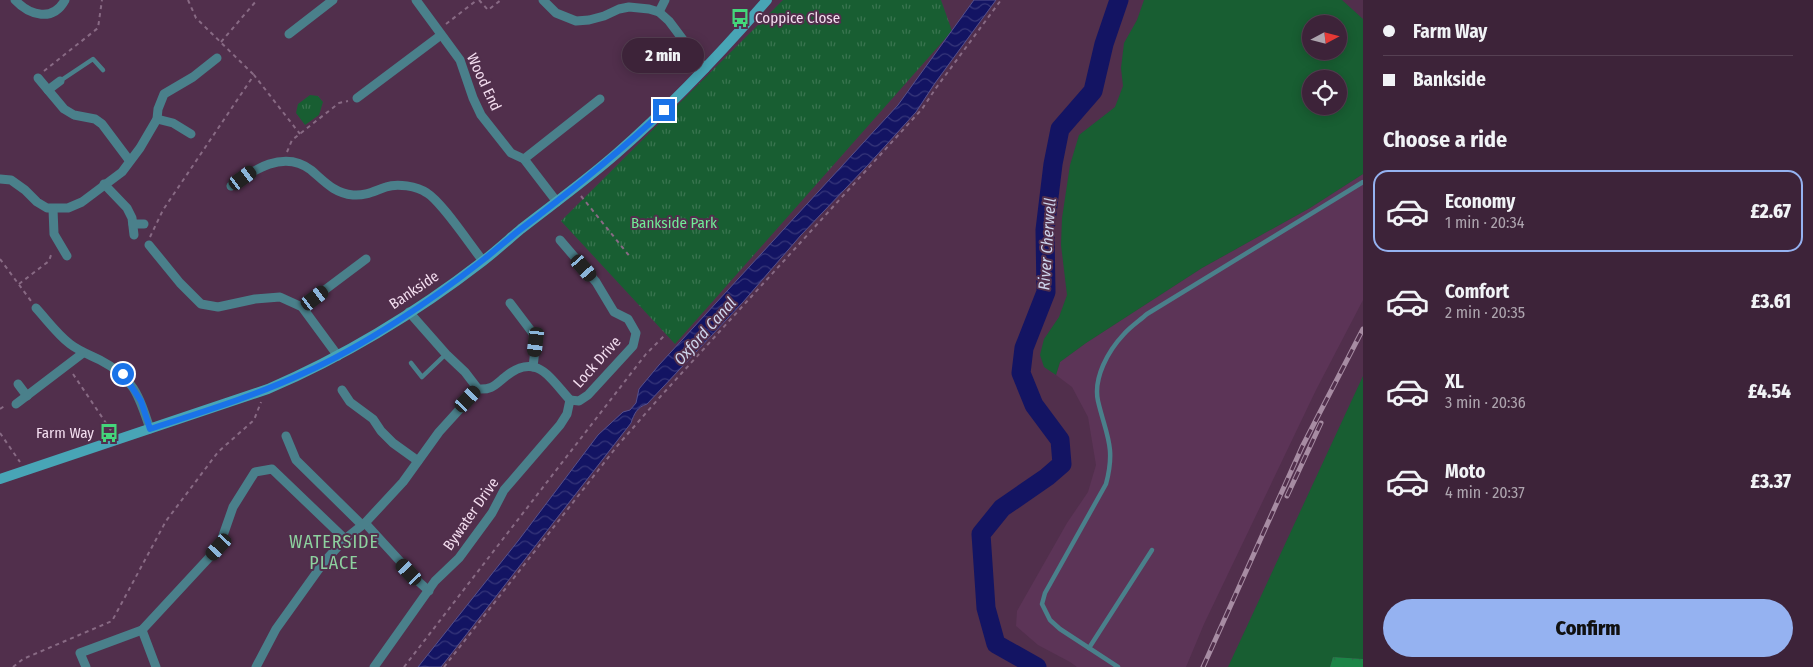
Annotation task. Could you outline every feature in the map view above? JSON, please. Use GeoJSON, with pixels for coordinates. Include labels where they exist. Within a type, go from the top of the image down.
{"type":"FeatureCollection","features":[{"type":"Feature","properties":{"kind":"street"},"geometry":{"type":"LineString","coordinates":[[15,0],[31,12],[46,15],[61,9],[65,0]]}},
{"type":"Feature","properties":{"kind":"street"},"geometry":{"type":"LineString","coordinates":[[289,34],[333,0]]}},
{"type":"Feature","properties":{"kind":"street","name":"Wood End"},"geometry":{"type":"LineString","coordinates":[[416,0],[460,60],[481,115],[511,152],[524,159],[557,202]]}},
{"type":"Feature","properties":{"kind":"street"},"geometry":{"type":"LineString","coordinates":[[543,0],[556,13],[576,21],[597,18],[619,8],[629,7],[659,12],[669,21],[705,69]]}},
{"type":"Feature","properties":{"kind":"street"},"geometry":{"type":"LineString","coordinates":[[659,12],[665,0]]}},
{"type":"Feature","properties":{"kind":"street","name":"Bankside"},"geometry":{"type":"LineString","coordinates":[[0,479],[268,389],[338,356],[410,312],[482,261],[617,153],[705,69],[767,0]]}},
{"type":"Feature","properties":{"kind":"street"},"geometry":{"type":"LineString","coordinates":[[358,98],[440,33]]}},
{"type":"Feature","properties":{"kind":"street"},"geometry":{"type":"LineString","coordinates":[[0,179],[11,180],[47,208],[68,208],[82,202],[122,172],[129,160],[140,148],[157,119],[158,109],[164,94],[193,77],[217,58]]}},
{"type":"Feature","properties":{"kind":"street"},"geometry":{"type":"LineString","coordinates":[[38,78],[64,109],[74,115],[95,120],[102,124],[129,160]]}},
{"type":"Feature","properties":{"kind":"street"},"geometry":{"type":"LineString","coordinates":[[48,90],[60,82]]}},
{"type":"Feature","properties":{"kind":"street"},"geometry":{"type":"LineString","coordinates":[[524,159],[600,99]]}},
{"type":"Feature","properties":{"kind":"street"},"geometry":{"type":"LineString","coordinates":[[157,119],[173,123],[190,134]]}},
{"type":"Feature","properties":{"kind":"street"},"geometry":{"type":"LineString","coordinates":[[231,186],[255,169],[270,163],[284,162],[298,164],[309,169],[333,189],[342,193],[366,194],[387,186],[408,186],[427,192],[437,201],[482,261]]}},
{"type":"Feature","properties":{"kind":"street"},"geometry":{"type":"LineString","coordinates":[[104,184],[127,208],[132,218],[134,235]]}},
{"type":"Feature","properties":{"kind":"street"},"geometry":{"type":"LineString","coordinates":[[53,208],[54,234],[68,256]]}},
{"type":"Feature","properties":{"kind":"street"},"geometry":{"type":"LineString","coordinates":[[133,224],[144,224]]}},
{"type":"Feature","properties":{"kind":"street","name":"Lock Drive"},"geometry":{"type":"LineString","coordinates":[[560,240],[596,282],[614,312],[628,319],[636,333],[633,346],[588,396],[579,401],[570,400]]}},
{"type":"Feature","properties":{"kind":"street"},"geometry":{"type":"LineString","coordinates":[[148,244],[180,283],[201,304],[218,307],[280,297],[302,307],[338,356]]}},
{"type":"Feature","properties":{"kind":"street"},"geometry":{"type":"LineString","coordinates":[[302,307],[366,259]]}},
{"type":"Feature","properties":{"kind":"street"},"geometry":{"type":"LineString","coordinates":[[510,303],[535,336],[533,367]]}},
{"type":"Feature","properties":{"kind":"street"},"geometry":{"type":"LineString","coordinates":[[36,308],[58,333],[83,353],[100,360],[123,374],[141,401],[150,429]]}},
{"type":"Feature","properties":{"kind":"street"},"geometry":{"type":"LineString","coordinates":[[410,312],[446,354],[482,389]]}},
{"type":"Feature","properties":{"kind":"street"},"geometry":{"type":"LineString","coordinates":[[16,404],[83,353]]}},
{"type":"Feature","properties":{"kind":"street"},"geometry":{"type":"LineString","coordinates":[[256,667],[276,629],[324,562],[403,482],[440,432],[482,389],[492,388],[519,367],[527,365],[549,376],[570,400]]}},
{"type":"Feature","properties":{"kind":"street"},"geometry":{"type":"LineString","coordinates":[[18,384],[27,396]]}},
{"type":"Feature","properties":{"kind":"street"},"geometry":{"type":"LineString","coordinates":[[342,390],[350,402],[373,419],[381,431],[393,443],[418,461]]}},
{"type":"Feature","properties":{"kind":"street","name":"Bywater Drive"},"geometry":{"type":"LineString","coordinates":[[374,667],[435,581],[459,558],[492,513],[504,490],[560,425],[567,414],[570,400]]}},
{"type":"Feature","properties":{"kind":"street"},"geometry":{"type":"LineString","coordinates":[[286,436],[296,460],[429,591]]}},
{"type":"Feature","properties":{"kind":"street"},"geometry":{"type":"LineString","coordinates":[[86,667],[80,653],[142,630],[219,547],[233,507],[254,472],[272,469],[345,539]]}},
{"type":"Feature","properties":{"kind":"street"},"geometry":{"type":"LineString","coordinates":[[142,630],[156,667]]}},
{"type":"Feature","properties":{"kind":"lane"},"geometry":{"type":"LineString","coordinates":[[60,82],[93,58],[103,70]]}},
{"type":"Feature","properties":{"kind":"lane"},"geometry":{"type":"LineString","coordinates":[[1118,667],[1060,629],[1050,620],[1042,604],[1045,593],[1106,484],[1110,468],[1112,452],[1098,398],[1099,374],[1123,335],[1147,314],[1363,182]]}},
{"type":"Feature","properties":{"kind":"lane"},"geometry":{"type":"LineString","coordinates":[[411,363],[422,377],[446,354]]}},
{"type":"Feature","properties":{"kind":"lane"},"geometry":{"type":"LineString","coordinates":[[1090,648],[1152,550]]}},
{"type":"Feature","properties":{"kind":"path"},"geometry":{"type":"LineString","coordinates":[[38,78],[42,72],[98,28],[102,0]]}},
{"type":"Feature","properties":{"kind":"path"},"geometry":{"type":"LineString","coordinates":[[188,0],[196,18],[254,75],[300,134]]}},
{"type":"Feature","properties":{"kind":"path"},"geometry":{"type":"LineString","coordinates":[[221,42],[257,0]]}},
{"type":"Feature","properties":{"kind":"path"},"geometry":{"type":"LineString","coordinates":[[440,33],[478,0],[488,10],[501,0]]}},
{"type":"Feature","properties":{"kind":"path"},"geometry":{"type":"LineString","coordinates":[[444,667],[636,424],[922,109],[1001,0]]}},
{"type":"Feature","properties":{"kind":"path"},"geometry":{"type":"LineString","coordinates":[[148,244],[163,210],[254,75]]}},
{"type":"Feature","properties":{"kind":"path"},"geometry":{"type":"LineString","coordinates":[[284,162],[292,140],[339,103],[358,98]]}},
{"type":"Feature","properties":{"kind":"path"},"geometry":{"type":"LineString","coordinates":[[581,196],[631,258]]}},
{"type":"Feature","properties":{"kind":"path"},"geometry":{"type":"LineString","coordinates":[[18,284],[49,261],[51,255],[62,248]]}},
{"type":"Feature","properties":{"kind":"path"},"geometry":{"type":"LineString","coordinates":[[0,259],[36,308]]}},
{"type":"Feature","properties":{"kind":"path"},"geometry":{"type":"LineString","coordinates":[[404,667],[646,354],[666,334]]}},
{"type":"Feature","properties":{"kind":"path"},"geometry":{"type":"LineString","coordinates":[[67,365],[117,440]]}},
{"type":"Feature","properties":{"kind":"path"},"geometry":{"type":"LineString","coordinates":[[13,667],[23,660],[112,621],[166,521],[218,452],[254,420],[262,399]]}},
{"type":"Feature","properties":{"kind":"path"},"geometry":{"type":"LineString","coordinates":[[0,433],[25,471]]}},
{"type":"Feature","properties":{"kind":"shaded area"},"geometry":{"type":"Polygon","coordinates":[[[1363,174],[1363,300],[1316,390],[1204,624],[1186,667],[1077,667],[1038,645],[1016,626],[1017,611],[1067,523],[1088,492],[1096,465],[1088,417],[1072,387],[1056,375],[1060,362],[1202,268],[1310,208],[1363,174]]]}},
{"type":"Feature","properties":{"kind":"green space","name":"Bankside Park"},"geometry":{"type":"Polygon","coordinates":[[[783,0],[941,0],[952,31],[675,344],[561,221],[783,0]]]}},
{"type":"Feature","properties":{"kind":"green space"},"geometry":{"type":"Polygon","coordinates":[[[1144,0],[1342,0],[1363,19],[1363,174],[1310,208],[1202,268],[1086,343],[1060,362],[1056,375],[1044,367],[1040,355],[1044,339],[1059,317],[1067,295],[1061,245],[1062,218],[1070,165],[1079,135],[1115,107],[1123,86],[1121,68],[1124,43],[1137,20],[1144,0]]]}},
{"type":"Feature","properties":{"kind":"green space"},"geometry":{"type":"Polygon","coordinates":[[[310,95],[318,96],[323,102],[319,115],[305,125],[296,113],[298,104],[310,95]]]}},
{"type":"Feature","properties":{"kind":"green space"},"geometry":{"type":"Polygon","coordinates":[[[1363,376],[1363,659],[1333,657],[1330,667],[1228,667],[1363,376]]]}},
{"type":"Feature","properties":{"kind":"green space"},"geometry":{"type":"Polygon","coordinates":[[[1333,657],[1363,659],[1363,667],[1330,667],[1333,657]]]}},
{"type":"Feature","properties":{"kind":"water","name":"Oxford Canal"},"geometry":{"type":"Polygon","coordinates":[[[974,0],[996,0],[916,112],[801,235],[743,302],[647,404],[638,409],[631,423],[441,667],[418,667],[518,541],[598,435],[623,412],[630,410],[636,403],[639,389],[659,365],[898,105],[974,0]]]}},
{"type":"Feature","properties":{"kind":"waterway","name":"River Cherwell"},"geometry":{"type":"LineString","coordinates":[[1037,667],[996,644],[986,608],[981,534],[1002,508],[1047,477],[1062,464],[1060,440],[1034,405],[1021,373],[1024,348],[1046,292],[1045,230],[1053,164],[1060,129],[1093,91],[1104,44],[1119,0]]}},
{"type":"Feature","properties":{"kind":"railway"},"geometry":{"type":"LineString","coordinates":[[1203,667],[1302,447],[1363,329]]}},
{"type":"Feature","properties":{"kind":"railway"},"geometry":{"type":"LineString","coordinates":[[1287,496],[1321,423]]}},
{"type":"Feature","properties":{"kind":"place","name":"Coppice Close"},"geometry":{"type":"Point","coordinates":[740,18]}},
{"type":"Feature","properties":{"kind":"place","name":"Farm Way"},"geometry":{"type":"Point","coordinates":[109,433]}},
{"type":"Feature","properties":{"kind":"district","name":"WATERSIDE PLACE"},"geometry":{"type":"Point","coordinates":[334,552]}},
{"type":"Feature","properties":{"kind":"route"},"geometry":{"type":"LineString","coordinates":[[123,374],[141,401],[150,429],[268,389],[304,373],[338,356],[392,323],[482,261],[588,178],[664,110]]}}]}
